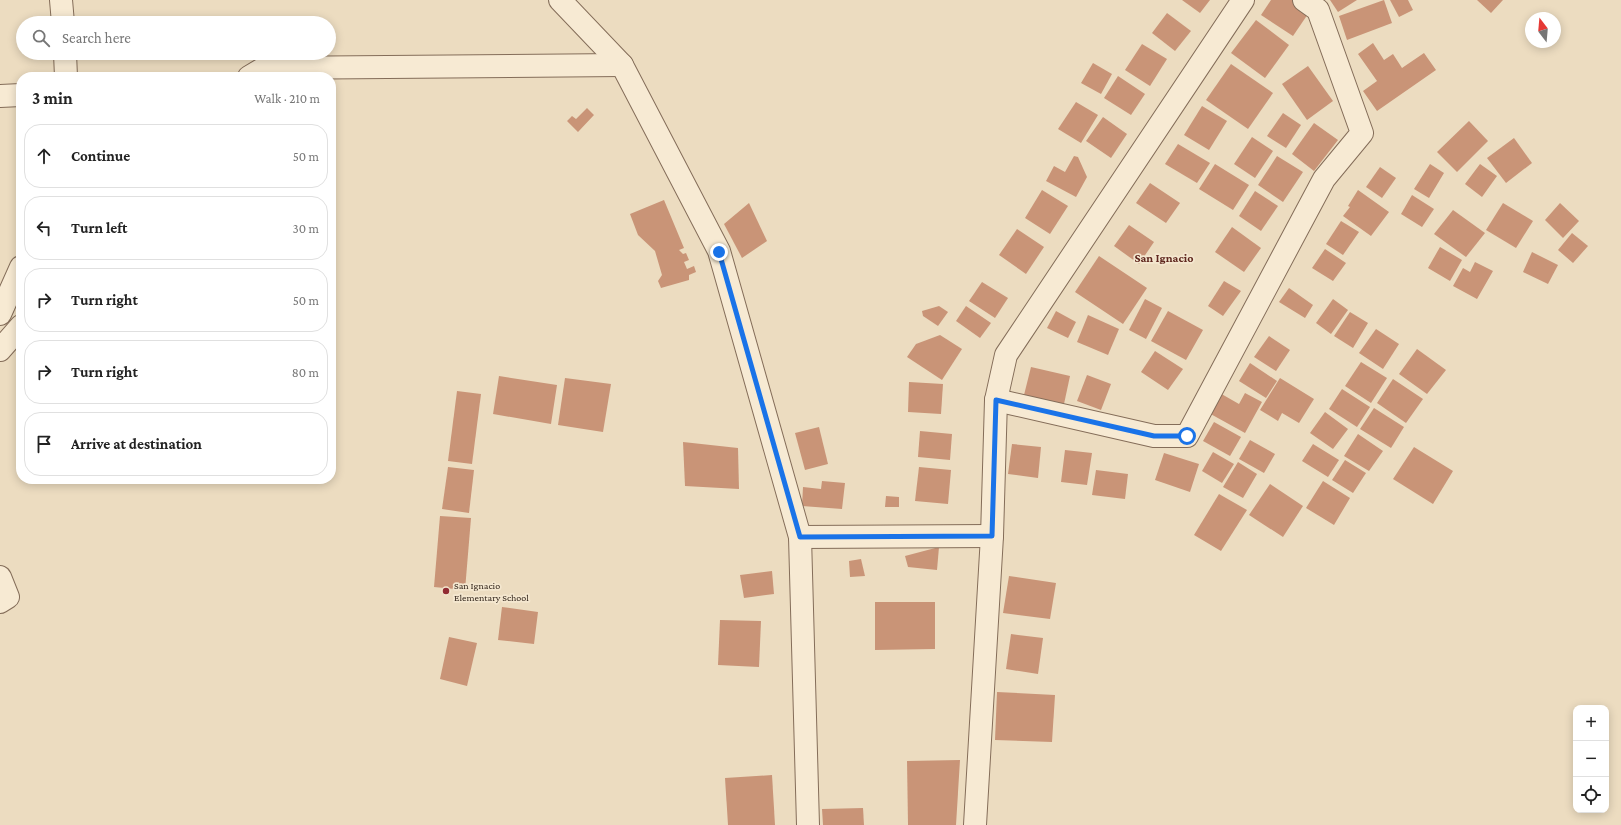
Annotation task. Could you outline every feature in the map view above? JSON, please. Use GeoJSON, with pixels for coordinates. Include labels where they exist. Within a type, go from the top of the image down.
{"type":"FeatureCollection","features":[{"type":"Feature","properties":{"kind":"street"},"geometry":{"type":"LineString","coordinates":[[61,0],[62,16]]}},
{"type":"Feature","properties":{"kind":"street"},"geometry":{"type":"LineString","coordinates":[[560,0],[622,65],[719,252],[800,537],[808,825]]}},
{"type":"Feature","properties":{"kind":"street"},"geometry":{"type":"LineString","coordinates":[[975,825],[992,536],[996,400],[1006,355],[1243,0]]}},
{"type":"Feature","properties":{"kind":"street"},"geometry":{"type":"LineString","coordinates":[[996,400],[1154,436],[1187,436],[1324,178],[1362,133],[1318,10],[1304,0]]}},
{"type":"Feature","properties":{"kind":"street"},"geometry":{"type":"LineString","coordinates":[[65,60],[66,72]]}},
{"type":"Feature","properties":{"kind":"street"},"geometry":{"type":"LineString","coordinates":[[257,72],[264,68],[622,65]]}},
{"type":"Feature","properties":{"kind":"street"},"geometry":{"type":"LineString","coordinates":[[0,96],[16,95]]}},
{"type":"Feature","properties":{"kind":"street"},"geometry":{"type":"LineString","coordinates":[[0,314],[16,278]]}},
{"type":"Feature","properties":{"kind":"street"},"geometry":{"type":"LineString","coordinates":[[0,350],[16,332]]}},
{"type":"Feature","properties":{"kind":"street"},"geometry":{"type":"LineString","coordinates":[[800,537],[992,536]]}},
{"type":"Feature","properties":{"kind":"street"},"geometry":{"type":"LineString","coordinates":[[0,577],[8,597],[0,602]]}},
{"type":"Feature","properties":{"kind":"building"},"geometry":{"type":"Polygon","coordinates":[[[1182,0],[1210,0],[1200,13],[1182,0]]]}},
{"type":"Feature","properties":{"kind":"building"},"geometry":{"type":"Polygon","coordinates":[[[1271,0],[1293,0],[1310,11],[1293,36],[1261,15],[1271,0]]]}},
{"type":"Feature","properties":{"kind":"building"},"geometry":{"type":"Polygon","coordinates":[[[1330,0],[1357,0],[1338,12],[1330,0]]]}},
{"type":"Feature","properties":{"kind":"building"},"geometry":{"type":"Polygon","coordinates":[[[1384,0],[1392,23],[1347,40],[1339,16],[1384,0]]]}},
{"type":"Feature","properties":{"kind":"building"},"geometry":{"type":"Polygon","coordinates":[[[1390,0],[1408,0],[1413,10],[1399,17],[1390,0]]]}},
{"type":"Feature","properties":{"kind":"building"},"geometry":{"type":"Polygon","coordinates":[[[1477,0],[1503,0],[1491,13],[1477,0]]]}},
{"type":"Feature","properties":{"kind":"building"},"geometry":{"type":"Polygon","coordinates":[[[1167,13],[1191,31],[1175,51],[1152,33],[1167,13]]]}},
{"type":"Feature","properties":{"kind":"building"},"geometry":{"type":"Polygon","coordinates":[[[1256,20],[1289,45],[1265,78],[1231,53],[1256,20]]]}},
{"type":"Feature","properties":{"kind":"building"},"geometry":{"type":"Polygon","coordinates":[[[1373,43],[1384,60],[1393,54],[1402,68],[1424,53],[1436,70],[1377,111],[1363,91],[1377,81],[1358,54],[1373,43]]]}},
{"type":"Feature","properties":{"kind":"building"},"geometry":{"type":"Polygon","coordinates":[[[1142,44],[1167,59],[1150,86],[1125,70],[1142,44]]]}},
{"type":"Feature","properties":{"kind":"building"},"geometry":{"type":"Polygon","coordinates":[[[1093,63],[1112,74],[1101,94],[1081,83],[1093,63]]]}},
{"type":"Feature","properties":{"kind":"building"},"geometry":{"type":"Polygon","coordinates":[[[1231,64],[1273,93],[1248,129],[1206,100],[1231,64]]]}},
{"type":"Feature","properties":{"kind":"building"},"geometry":{"type":"Polygon","coordinates":[[[1308,66],[1333,101],[1307,120],[1282,84],[1308,66]]]}},
{"type":"Feature","properties":{"kind":"building"},"geometry":{"type":"Polygon","coordinates":[[[1118,76],[1145,94],[1131,115],[1104,98],[1118,76]]]}},
{"type":"Feature","properties":{"kind":"building"},"geometry":{"type":"Polygon","coordinates":[[[1076,102],[1098,115],[1081,143],[1058,129],[1076,102]]]}},
{"type":"Feature","properties":{"kind":"building"},"geometry":{"type":"Polygon","coordinates":[[[1202,106],[1227,121],[1209,150],[1184,135],[1202,106]]]}},
{"type":"Feature","properties":{"kind":"building"},"geometry":{"type":"Polygon","coordinates":[[[587,108],[594,115],[578,132],[567,121],[572,116],[576,119],[587,108]]]}},
{"type":"Feature","properties":{"kind":"building"},"geometry":{"type":"Polygon","coordinates":[[[1283,113],[1301,125],[1286,148],[1267,136],[1283,113]]]}},
{"type":"Feature","properties":{"kind":"building"},"geometry":{"type":"Polygon","coordinates":[[[1103,117],[1127,134],[1111,158],[1086,141],[1103,117]]]}},
{"type":"Feature","properties":{"kind":"building"},"geometry":{"type":"Polygon","coordinates":[[[1469,121],[1488,141],[1457,172],[1437,152],[1469,121]]]}},
{"type":"Feature","properties":{"kind":"building"},"geometry":{"type":"Polygon","coordinates":[[[1314,123],[1338,140],[1314,171],[1292,154],[1314,123]]]}},
{"type":"Feature","properties":{"kind":"building"},"geometry":{"type":"Polygon","coordinates":[[[1252,137],[1273,151],[1255,178],[1234,164],[1252,137]]]}},
{"type":"Feature","properties":{"kind":"building"},"geometry":{"type":"Polygon","coordinates":[[[1514,138],[1532,163],[1506,183],[1487,158],[1514,138]]]}},
{"type":"Feature","properties":{"kind":"building"},"geometry":{"type":"Polygon","coordinates":[[[1178,144],[1210,163],[1197,183],[1165,164],[1178,144]]]}},
{"type":"Feature","properties":{"kind":"building"},"geometry":{"type":"Polygon","coordinates":[[[1074,156],[1078,157],[1087,177],[1076,197],[1046,181],[1054,166],[1065,172],[1074,156]]]}},
{"type":"Feature","properties":{"kind":"building"},"geometry":{"type":"Polygon","coordinates":[[[1277,156],[1303,172],[1283,202],[1258,185],[1277,156]]]}},
{"type":"Feature","properties":{"kind":"building"},"geometry":{"type":"Polygon","coordinates":[[[1215,164],[1249,185],[1233,210],[1199,189],[1215,164]]]}},
{"type":"Feature","properties":{"kind":"building"},"geometry":{"type":"Polygon","coordinates":[[[1430,164],[1444,173],[1429,198],[1414,189],[1430,164]]]}},
{"type":"Feature","properties":{"kind":"building"},"geometry":{"type":"Polygon","coordinates":[[[1480,164],[1497,176],[1482,197],[1465,184],[1480,164]]]}},
{"type":"Feature","properties":{"kind":"building"},"geometry":{"type":"Polygon","coordinates":[[[1380,167],[1396,178],[1382,198],[1366,187],[1380,167]]]}},
{"type":"Feature","properties":{"kind":"building"},"geometry":{"type":"Polygon","coordinates":[[[1150,183],[1180,203],[1166,223],[1136,203],[1150,183]]]}},
{"type":"Feature","properties":{"kind":"building"},"geometry":{"type":"Polygon","coordinates":[[[1042,190],[1068,206],[1050,234],[1025,218],[1042,190]]]}},
{"type":"Feature","properties":{"kind":"building"},"geometry":{"type":"Polygon","coordinates":[[[1358,190],[1389,212],[1371,236],[1343,216],[1350,207],[1348,206],[1358,190]]]}},
{"type":"Feature","properties":{"kind":"building"},"geometry":{"type":"Polygon","coordinates":[[[1255,191],[1278,206],[1261,231],[1239,216],[1255,191]]]}},
{"type":"Feature","properties":{"kind":"building"},"geometry":{"type":"Polygon","coordinates":[[[1412,195],[1434,209],[1422,227],[1401,214],[1412,195]]]}},
{"type":"Feature","properties":{"kind":"building"},"geometry":{"type":"Polygon","coordinates":[[[664,200],[684,248],[679,250],[683,254],[686,253],[689,260],[684,262],[687,269],[694,266],[696,272],[689,275],[689,280],[661,288],[658,281],[662,275],[655,251],[638,235],[630,214],[664,200]]]}},
{"type":"Feature","properties":{"kind":"building"},"geometry":{"type":"Polygon","coordinates":[[[749,203],[767,241],[742,258],[724,224],[749,203]]]}},
{"type":"Feature","properties":{"kind":"building"},"geometry":{"type":"Polygon","coordinates":[[[1503,203],[1533,221],[1516,248],[1486,230],[1503,203]]]}},
{"type":"Feature","properties":{"kind":"building"},"geometry":{"type":"Polygon","coordinates":[[[1560,203],[1579,221],[1563,238],[1545,220],[1560,203]]]}},
{"type":"Feature","properties":{"kind":"building"},"geometry":{"type":"Polygon","coordinates":[[[1453,210],[1485,233],[1466,257],[1434,234],[1453,210]]]}},
{"type":"Feature","properties":{"kind":"building"},"geometry":{"type":"Polygon","coordinates":[[[1341,221],[1359,232],[1343,255],[1326,244],[1341,221]]]}},
{"type":"Feature","properties":{"kind":"building"},"geometry":{"type":"Polygon","coordinates":[[[1129,225],[1154,242],[1139,264],[1114,246],[1129,225]]]}},
{"type":"Feature","properties":{"kind":"building"},"geometry":{"type":"Polygon","coordinates":[[[1232,227],[1261,248],[1244,272],[1215,252],[1232,227]]]}},
{"type":"Feature","properties":{"kind":"building"},"geometry":{"type":"Polygon","coordinates":[[[1017,229],[1044,247],[1026,274],[999,255],[1017,229]]]}},
{"type":"Feature","properties":{"kind":"building"},"geometry":{"type":"Polygon","coordinates":[[[1572,233],[1588,246],[1573,263],[1558,250],[1572,233]]]}},
{"type":"Feature","properties":{"kind":"building"},"geometry":{"type":"Polygon","coordinates":[[[1440,247],[1462,260],[1450,281],[1428,268],[1440,247]]]}},
{"type":"Feature","properties":{"kind":"building"},"geometry":{"type":"Polygon","coordinates":[[[1325,249],[1346,263],[1333,281],[1312,268],[1325,249]]]}},
{"type":"Feature","properties":{"kind":"building"},"geometry":{"type":"Polygon","coordinates":[[[1532,252],[1558,265],[1548,284],[1523,272],[1532,252]]]}},
{"type":"Feature","properties":{"kind":"building"},"geometry":{"type":"Polygon","coordinates":[[[1099,256],[1147,288],[1123,324],[1075,292],[1099,256]]]}},
{"type":"Feature","properties":{"kind":"building"},"geometry":{"type":"Polygon","coordinates":[[[1475,262],[1493,271],[1477,299],[1453,286],[1463,268],[1470,272],[1475,262]]]}},
{"type":"Feature","properties":{"kind":"building"},"geometry":{"type":"Polygon","coordinates":[[[1224,281],[1241,291],[1223,316],[1208,306],[1224,281]]]}},
{"type":"Feature","properties":{"kind":"building"},"geometry":{"type":"Polygon","coordinates":[[[982,282],[1008,298],[995,318],[969,301],[982,282]]]}},
{"type":"Feature","properties":{"kind":"building"},"geometry":{"type":"Polygon","coordinates":[[[1289,288],[1313,305],[1305,318],[1279,302],[1289,288]]]}},
{"type":"Feature","properties":{"kind":"building"},"geometry":{"type":"Polygon","coordinates":[[[1145,299],[1162,308],[1146,339],[1129,330],[1145,299]]]}},
{"type":"Feature","properties":{"kind":"building"},"geometry":{"type":"Polygon","coordinates":[[[1333,299],[1348,310],[1331,334],[1316,323],[1333,299]]]}},
{"type":"Feature","properties":{"kind":"building"},"geometry":{"type":"Polygon","coordinates":[[[939,306],[948,312],[938,326],[923,316],[922,311],[939,306]]]}},
{"type":"Feature","properties":{"kind":"building"},"geometry":{"type":"Polygon","coordinates":[[[966,306],[991,323],[980,338],[956,321],[966,306]]]}},
{"type":"Feature","properties":{"kind":"building"},"geometry":{"type":"Polygon","coordinates":[[[1056,311],[1076,322],[1068,338],[1047,328],[1056,311]]]}},
{"type":"Feature","properties":{"kind":"building"},"geometry":{"type":"Polygon","coordinates":[[[1168,311],[1203,330],[1186,360],[1151,341],[1168,311]]]}},
{"type":"Feature","properties":{"kind":"building"},"geometry":{"type":"Polygon","coordinates":[[[1350,312],[1368,323],[1353,348],[1334,336],[1350,312]]]}},
{"type":"Feature","properties":{"kind":"building"},"geometry":{"type":"Polygon","coordinates":[[[1088,315],[1119,329],[1108,355],[1077,342],[1088,315]]]}},
{"type":"Feature","properties":{"kind":"building"},"geometry":{"type":"Polygon","coordinates":[[[1376,329],[1399,344],[1383,369],[1359,353],[1376,329]]]}},
{"type":"Feature","properties":{"kind":"building"},"geometry":{"type":"Polygon","coordinates":[[[940,335],[962,349],[942,380],[907,357],[916,344],[940,335]]]}},
{"type":"Feature","properties":{"kind":"building"},"geometry":{"type":"Polygon","coordinates":[[[1269,336],[1290,350],[1276,371],[1254,357],[1269,336]]]}},
{"type":"Feature","properties":{"kind":"building"},"geometry":{"type":"Polygon","coordinates":[[[1417,349],[1446,370],[1427,394],[1399,374],[1417,349]]]}},
{"type":"Feature","properties":{"kind":"building"},"geometry":{"type":"Polygon","coordinates":[[[1155,351],[1183,369],[1168,390],[1141,372],[1155,351]]]}},
{"type":"Feature","properties":{"kind":"building"},"geometry":{"type":"Polygon","coordinates":[[[1361,362],[1387,378],[1371,403],[1345,386],[1361,362]]]}},
{"type":"Feature","properties":{"kind":"building"},"geometry":{"type":"Polygon","coordinates":[[[1250,363],[1277,381],[1266,398],[1239,381],[1250,363]]]}},
{"type":"Feature","properties":{"kind":"building"},"geometry":{"type":"Polygon","coordinates":[[[1031,367],[1070,376],[1064,404],[1024,395],[1031,367]]]}},
{"type":"Feature","properties":{"kind":"building"},"geometry":{"type":"Polygon","coordinates":[[[1087,375],[1111,384],[1101,410],[1077,401],[1087,375]]]}},
{"type":"Feature","properties":{"kind":"building"},"geometry":{"type":"Polygon","coordinates":[[[499,376],[557,385],[551,424],[493,414],[499,376]]]}},
{"type":"Feature","properties":{"kind":"building"},"geometry":{"type":"Polygon","coordinates":[[[565,378],[611,384],[603,432],[558,425],[565,378]]]}},
{"type":"Feature","properties":{"kind":"building"},"geometry":{"type":"Polygon","coordinates":[[[1280,378],[1314,399],[1299,423],[1282,413],[1278,421],[1260,410],[1280,378]]]}},
{"type":"Feature","properties":{"kind":"building"},"geometry":{"type":"Polygon","coordinates":[[[1393,379],[1423,399],[1406,423],[1377,403],[1393,379]]]}},
{"type":"Feature","properties":{"kind":"building"},"geometry":{"type":"Polygon","coordinates":[[[909,382],[943,384],[941,414],[908,412],[909,382]]]}},
{"type":"Feature","properties":{"kind":"building"},"geometry":{"type":"Polygon","coordinates":[[[1342,389],[1370,407],[1357,427],[1329,409],[1342,389]]]}},
{"type":"Feature","properties":{"kind":"building"},"geometry":{"type":"Polygon","coordinates":[[[457,391],[481,394],[472,464],[448,461],[457,391]]]}},
{"type":"Feature","properties":{"kind":"building"},"geometry":{"type":"Polygon","coordinates":[[[1218,392],[1239,404],[1245,393],[1262,402],[1245,433],[1207,412],[1218,392]]]}},
{"type":"Feature","properties":{"kind":"building"},"geometry":{"type":"Polygon","coordinates":[[[1374,408],[1404,427],[1391,448],[1360,429],[1374,408]]]}},
{"type":"Feature","properties":{"kind":"building"},"geometry":{"type":"Polygon","coordinates":[[[1325,412],[1348,429],[1333,449],[1310,433],[1325,412]]]}},
{"type":"Feature","properties":{"kind":"building"},"geometry":{"type":"Polygon","coordinates":[[[1214,422],[1241,437],[1230,456],[1203,441],[1214,422]]]}},
{"type":"Feature","properties":{"kind":"building"},"geometry":{"type":"Polygon","coordinates":[[[819,427],[828,464],[805,470],[795,433],[819,427]]]}},
{"type":"Feature","properties":{"kind":"building"},"geometry":{"type":"Polygon","coordinates":[[[920,431],[952,434],[950,460],[918,457],[920,431]]]}},
{"type":"Feature","properties":{"kind":"building"},"geometry":{"type":"Polygon","coordinates":[[[1358,434],[1383,451],[1369,471],[1344,456],[1358,434]]]}},
{"type":"Feature","properties":{"kind":"building"},"geometry":{"type":"Polygon","coordinates":[[[1250,440],[1275,454],[1264,473],[1239,459],[1250,440]]]}},
{"type":"Feature","properties":{"kind":"building"},"geometry":{"type":"Polygon","coordinates":[[[683,442],[738,448],[739,489],[685,486],[683,442]]]}},
{"type":"Feature","properties":{"kind":"building"},"geometry":{"type":"Polygon","coordinates":[[[1012,444],[1041,447],[1038,478],[1008,474],[1012,444]]]}},
{"type":"Feature","properties":{"kind":"building"},"geometry":{"type":"Polygon","coordinates":[[[1313,444],[1339,460],[1328,477],[1302,461],[1313,444]]]}},
{"type":"Feature","properties":{"kind":"building"},"geometry":{"type":"Polygon","coordinates":[[[1414,447],[1453,471],[1433,504],[1393,479],[1414,447]]]}},
{"type":"Feature","properties":{"kind":"building"},"geometry":{"type":"Polygon","coordinates":[[[1065,450],[1092,453],[1087,485],[1061,482],[1065,450]]]}},
{"type":"Feature","properties":{"kind":"building"},"geometry":{"type":"Polygon","coordinates":[[[1213,452],[1234,464],[1222,483],[1202,471],[1213,452]]]}},
{"type":"Feature","properties":{"kind":"building"},"geometry":{"type":"Polygon","coordinates":[[[1164,453],[1199,464],[1190,492],[1155,480],[1164,453]]]}},
{"type":"Feature","properties":{"kind":"building"},"geometry":{"type":"Polygon","coordinates":[[[1345,460],[1366,473],[1353,493],[1332,480],[1345,460]]]}},
{"type":"Feature","properties":{"kind":"building"},"geometry":{"type":"Polygon","coordinates":[[[1238,462],[1257,474],[1243,498],[1223,487],[1238,462]]]}},
{"type":"Feature","properties":{"kind":"building"},"geometry":{"type":"Polygon","coordinates":[[[448,467],[474,470],[469,513],[442,509],[448,467]]]}},
{"type":"Feature","properties":{"kind":"building"},"geometry":{"type":"Polygon","coordinates":[[[919,467],[951,470],[948,504],[915,501],[919,467]]]}},
{"type":"Feature","properties":{"kind":"building"},"geometry":{"type":"Polygon","coordinates":[[[1096,470],[1128,474],[1125,499],[1092,495],[1096,470]]]}},
{"type":"Feature","properties":{"kind":"building"},"geometry":{"type":"Polygon","coordinates":[[[822,481],[845,483],[842,509],[802,506],[803,487],[821,489],[822,481]]]}},
{"type":"Feature","properties":{"kind":"building"},"geometry":{"type":"Polygon","coordinates":[[[1323,481],[1350,498],[1334,525],[1306,508],[1323,481]]]}},
{"type":"Feature","properties":{"kind":"building"},"geometry":{"type":"Polygon","coordinates":[[[1270,484],[1303,506],[1283,537],[1249,515],[1270,484]]]}},
{"type":"Feature","properties":{"kind":"building"},"geometry":{"type":"Polygon","coordinates":[[[1219,494],[1247,510],[1221,551],[1194,535],[1219,494]]]}},
{"type":"Feature","properties":{"kind":"building"},"geometry":{"type":"Polygon","coordinates":[[[886,496],[899,497],[899,507],[885,507],[886,496]]]}},
{"type":"Feature","properties":{"kind":"building"},"geometry":{"type":"Polygon","coordinates":[[[440,516],[471,518],[465,590],[434,587],[440,516]]]}},
{"type":"Feature","properties":{"kind":"building"},"geometry":{"type":"Polygon","coordinates":[[[939,547],[937,570],[908,567],[905,556],[939,547]]]}},
{"type":"Feature","properties":{"kind":"building"},"geometry":{"type":"Polygon","coordinates":[[[861,559],[865,576],[850,577],[849,561],[861,559]]]}},
{"type":"Feature","properties":{"kind":"building"},"geometry":{"type":"Polygon","coordinates":[[[772,571],[774,594],[744,598],[740,575],[772,571]]]}},
{"type":"Feature","properties":{"kind":"building"},"geometry":{"type":"Polygon","coordinates":[[[1009,576],[1056,583],[1050,619],[1003,613],[1009,576]]]}},
{"type":"Feature","properties":{"kind":"building"},"geometry":{"type":"Polygon","coordinates":[[[875,602],[935,602],[935,649],[875,650],[875,602]]]}},
{"type":"Feature","properties":{"kind":"building"},"geometry":{"type":"Polygon","coordinates":[[[502,607],[538,612],[534,644],[498,640],[502,607]]]}},
{"type":"Feature","properties":{"kind":"building"},"geometry":{"type":"Polygon","coordinates":[[[720,620],[761,621],[759,667],[718,665],[720,620]]]}},
{"type":"Feature","properties":{"kind":"building"},"geometry":{"type":"Polygon","coordinates":[[[1011,634],[1043,638],[1038,674],[1006,669],[1011,634]]]}},
{"type":"Feature","properties":{"kind":"building"},"geometry":{"type":"Polygon","coordinates":[[[449,637],[477,643],[467,686],[440,679],[449,637]]]}},
{"type":"Feature","properties":{"kind":"building"},"geometry":{"type":"Polygon","coordinates":[[[997,692],[1055,695],[1052,742],[995,740],[997,692]]]}},
{"type":"Feature","properties":{"kind":"building"},"geometry":{"type":"Polygon","coordinates":[[[960,760],[956,825],[908,825],[907,761],[960,760]]]}},
{"type":"Feature","properties":{"kind":"building"},"geometry":{"type":"Polygon","coordinates":[[[772,775],[775,825],[728,825],[725,778],[772,775]]]}},
{"type":"Feature","properties":{"kind":"building"},"geometry":{"type":"Polygon","coordinates":[[[863,808],[864,825],[823,825],[822,809],[863,808]]]}},
{"type":"Feature","properties":{"kind":"place","name":"San Ignacio Elementary School"},"geometry":{"type":"Point","coordinates":[446,591]}},
{"type":"Feature","properties":{"kind":"district","name":"San Ignacio"},"geometry":{"type":"Point","coordinates":[1164,258]}},
{"type":"Feature","properties":{"kind":"route"},"geometry":{"type":"LineString","coordinates":[[719,252],[800,537],[992,536],[996,400],[1154,436],[1187,436]]}}]}
